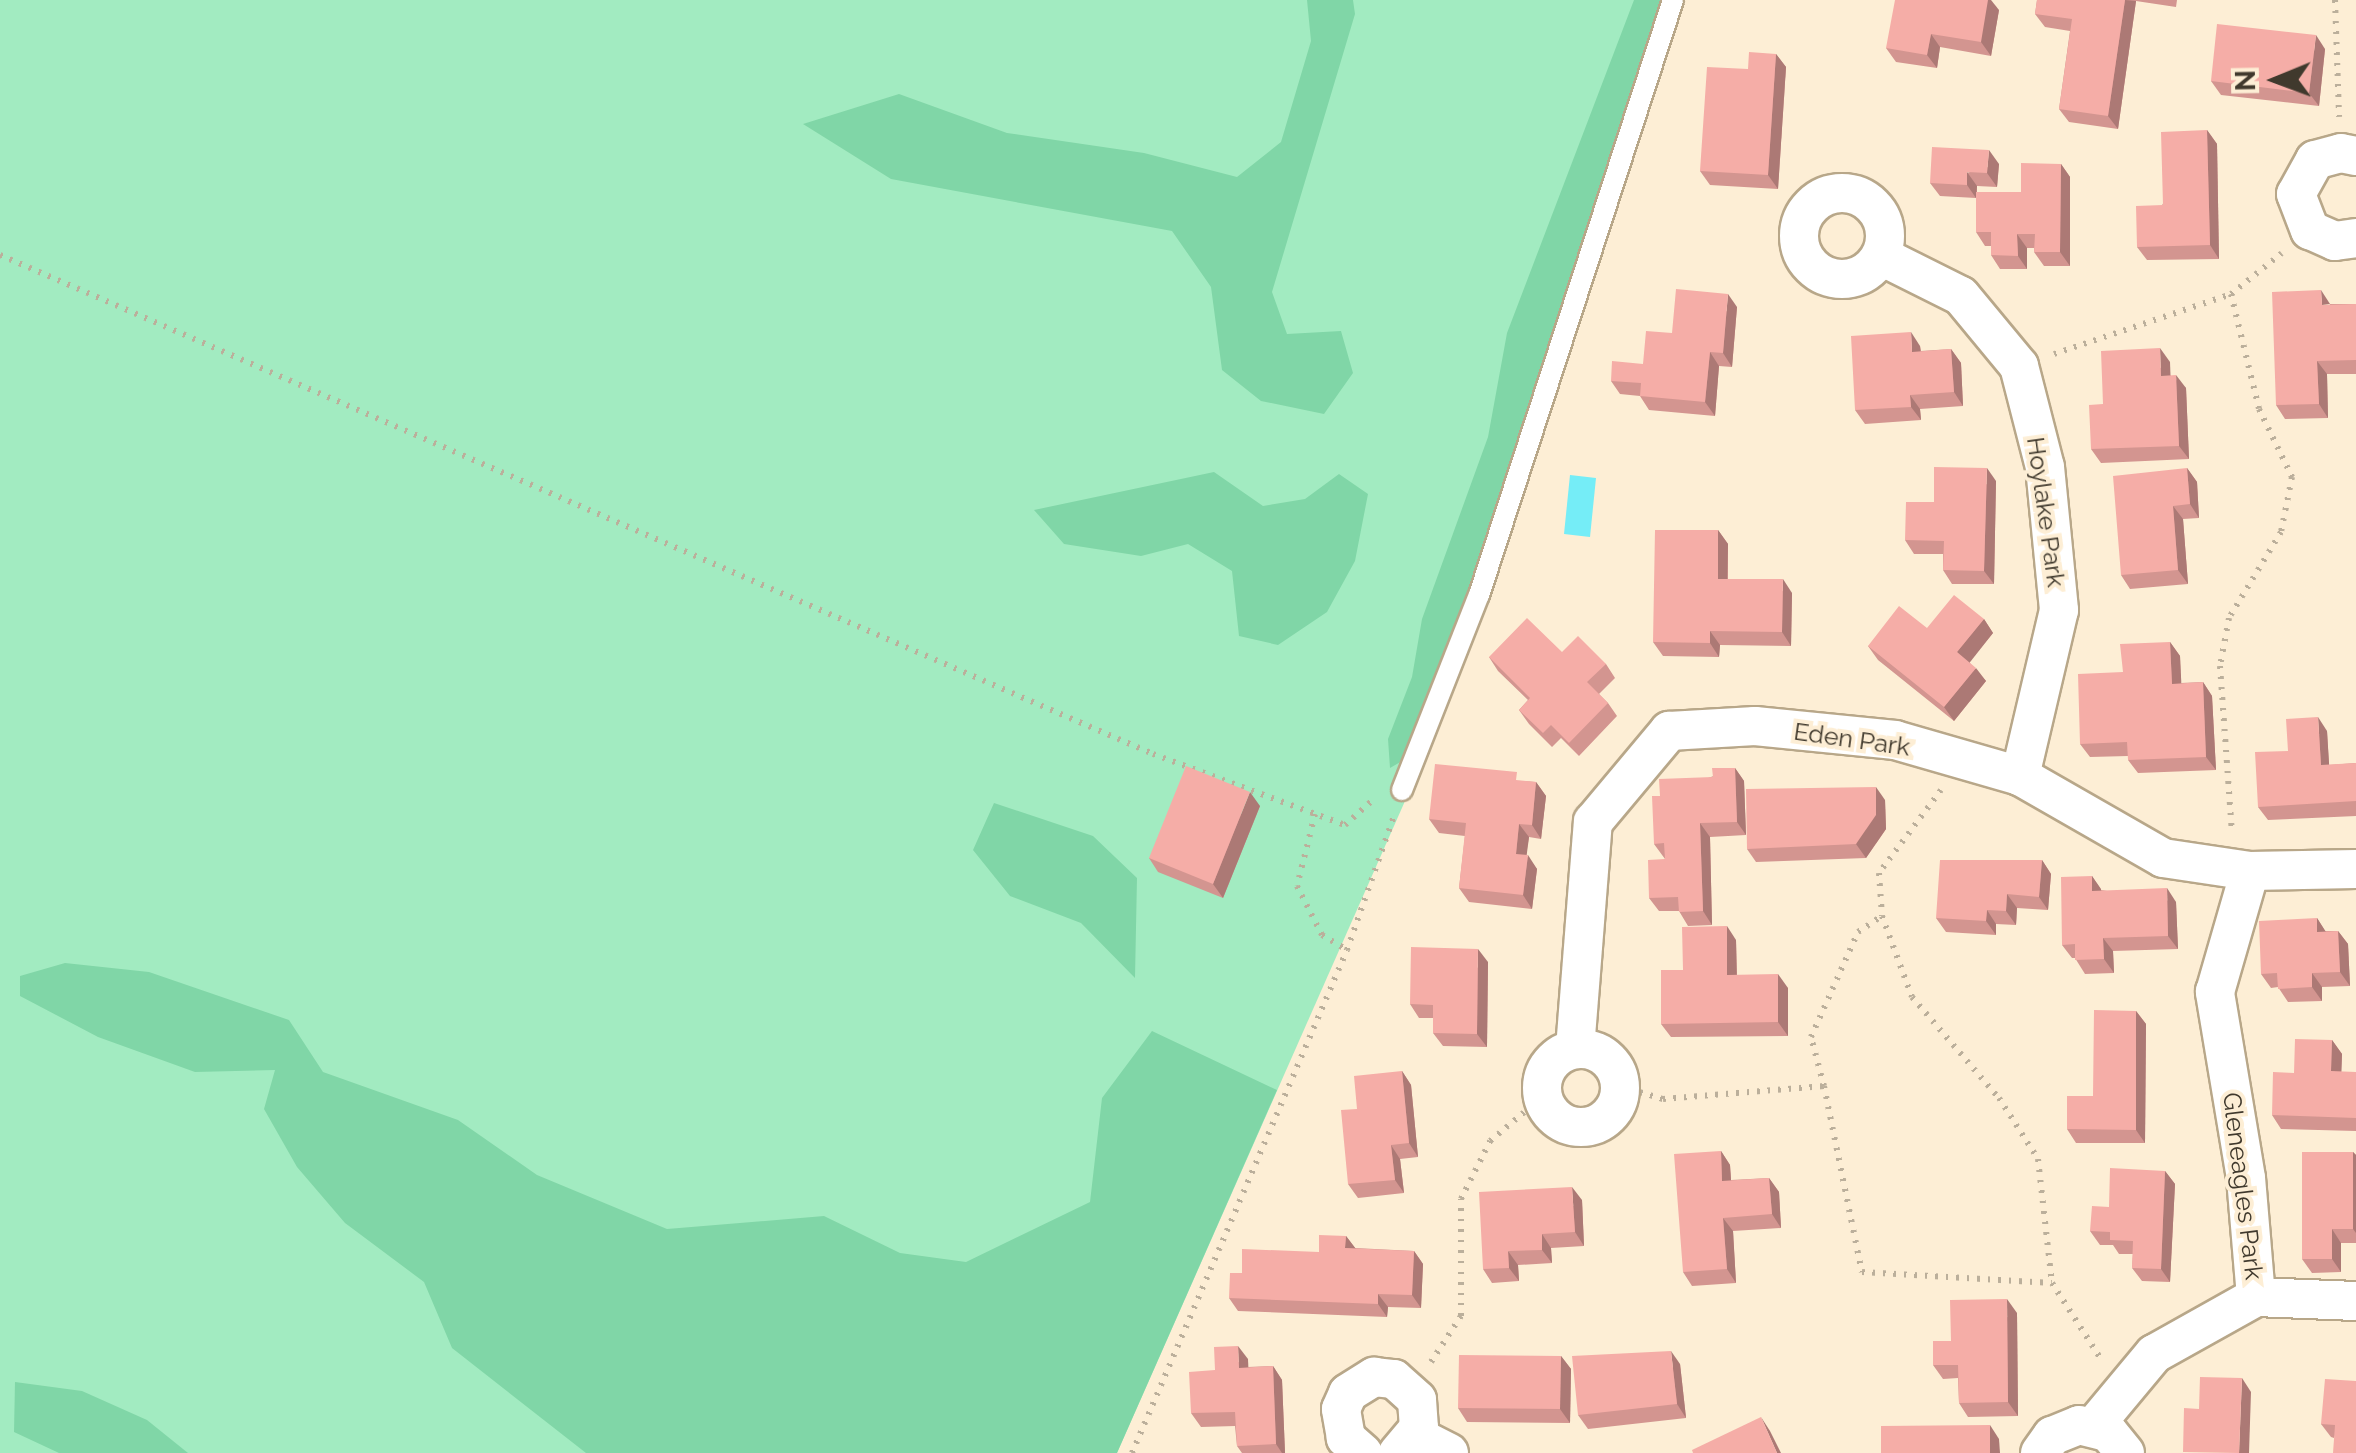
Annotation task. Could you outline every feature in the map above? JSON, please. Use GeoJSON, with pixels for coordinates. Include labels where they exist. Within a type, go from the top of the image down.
{"type":"FeatureCollection","features":[{"type":"Feature","properties":{"kind":"street"},"geometry":{"type":"LineString","coordinates":[[2348,155],[2315,160],[2299,182],[2297,208],[2310,230],[2335,241],[2356,238]]}},
{"type":"Feature","properties":{"kind":"street","name":"Hoylake Park"},"geometry":{"type":"LineString","coordinates":[[1880,256],[1962,296],[2019,366],[2045,467],[2059,610],[2020,776]]}},
{"type":"Feature","properties":{"kind":"street","name":"Eden Park"},"geometry":{"type":"LineString","coordinates":[[1575,1049],[1593,822],[1669,731],[1755,726],[1895,740],[2020,776],[2163,858],[2242,869],[2356,869]]}},
{"type":"Feature","properties":{"kind":"street","name":"Gleneagles Park"},"geometry":{"type":"LineString","coordinates":[[2094,1426],[2120,1388],[2154,1354],[2256,1297],[2246,1178],[2215,992],[2242,869]]}},
{"type":"Feature","properties":{"kind":"street"},"geometry":{"type":"LineString","coordinates":[[1575,1049],[1600,1054],[1620,1086],[1616,1108],[1587,1128],[1564,1124],[1542,1097],[1552,1061],[1575,1049]]}},
{"type":"Feature","properties":{"kind":"street"},"geometry":{"type":"LineString","coordinates":[[2256,1297],[2356,1301]]}},
{"type":"Feature","properties":{"kind":"street"},"geometry":{"type":"LineString","coordinates":[[1363,1453],[1340,1423],[1348,1392],[1374,1377],[1394,1379],[1411,1392],[1420,1414],[1421,1447]]}},
{"type":"Feature","properties":{"kind":"street"},"geometry":{"type":"LineString","coordinates":[[2040,1453],[2064,1428],[2094,1426],[2125,1453]]}},
{"type":"Feature","properties":{"kind":"lane"},"geometry":{"type":"LineString","coordinates":[[1402,790],[1479,596],[1673,0]]}},
{"type":"Feature","properties":{"kind":"path"},"geometry":{"type":"LineString","coordinates":[[2336,0],[2348,155]]}},
{"type":"Feature","properties":{"kind":"path"},"geometry":{"type":"LineString","coordinates":[[2019,366],[2232,294],[2310,230]]}},
{"type":"Feature","properties":{"kind":"path"},"geometry":{"type":"LineString","coordinates":[[0,254],[1153,754],[1344,826],[1410,768]]}},
{"type":"Feature","properties":{"kind":"path"},"geometry":{"type":"LineString","coordinates":[[2232,294],[2259,409],[2292,477],[2281,532],[2229,618],[2220,666],[2242,869]]}},
{"type":"Feature","properties":{"kind":"path"},"geometry":{"type":"LineString","coordinates":[[1964,760],[1879,873],[1882,916],[1912,997],[1999,1098],[2038,1159],[2052,1284],[2120,1388]]}},
{"type":"Feature","properties":{"kind":"path"},"geometry":{"type":"LineString","coordinates":[[1132,1453],[1347,950],[1402,790]]}},
{"type":"Feature","properties":{"kind":"path"},"geometry":{"type":"LineString","coordinates":[[1315,814],[1297,886],[1322,935],[1347,950]]}},
{"type":"Feature","properties":{"kind":"path"},"geometry":{"type":"LineString","coordinates":[[1882,916],[1858,932],[1811,1038],[1862,1272],[2052,1284]]}},
{"type":"Feature","properties":{"kind":"path"},"geometry":{"type":"LineString","coordinates":[[1620,1086],[1664,1099],[1824,1086]]}},
{"type":"Feature","properties":{"kind":"path"},"geometry":{"type":"LineString","coordinates":[[1411,1392],[1461,1316],[1461,1199],[1490,1140],[1542,1097]]}},
{"type":"Feature","properties":{"kind":"green space"},"geometry":{"type":"Polygon","coordinates":[[[0,0],[1667,0],[1409,792],[1117,1453],[0,1453],[0,0]]]}},
{"type":"Feature","properties":{"kind":"green space"},"geometry":{"type":"Polygon","coordinates":[[[1307,0],[1353,0],[1355,14],[1272,292],[1287,334],[1341,331],[1353,373],[1324,414],[1261,401],[1222,370],[1211,287],[1172,231],[891,179],[803,124],[899,94],[1007,133],[1144,153],[1237,177],[1281,142],[1311,41],[1307,0]]]}},
{"type":"Feature","properties":{"kind":"green space"},"geometry":{"type":"Polygon","coordinates":[[[1634,0],[1685,0],[1416,753],[1390,768],[1388,739],[1412,677],[1422,619],[1488,437],[1507,333],[1634,0]]]}},
{"type":"Feature","properties":{"kind":"green space"},"geometry":{"type":"Polygon","coordinates":[[[1214,472],[1263,506],[1305,499],[1339,474],[1368,494],[1355,561],[1327,612],[1278,645],[1239,636],[1232,571],[1188,544],[1141,556],[1064,544],[1034,510],[1214,472]]]}},
{"type":"Feature","properties":{"kind":"green space"},"geometry":{"type":"Polygon","coordinates":[[[994,803],[1093,836],[1137,878],[1135,978],[1081,923],[1010,896],[973,850],[994,803]]]}},
{"type":"Feature","properties":{"kind":"green space"},"geometry":{"type":"Polygon","coordinates":[[[65,963],[149,972],[289,1020],[323,1072],[458,1120],[537,1175],[667,1229],[824,1216],[900,1253],[966,1262],[1090,1202],[1102,1098],[1152,1031],[1277,1090],[1117,1453],[586,1453],[452,1348],[424,1282],[345,1223],[297,1167],[264,1109],[275,1070],[195,1072],[98,1037],[20,996],[20,976],[65,963]]]}},
{"type":"Feature","properties":{"kind":"green space"},"geometry":{"type":"Polygon","coordinates":[[[15,1382],[82,1391],[147,1420],[188,1453],[59,1453],[14,1432],[15,1382]]]}},
{"type":"Feature","properties":{"kind":"water"},"geometry":{"type":"Polygon","coordinates":[[[1570,475],[1596,478],[1590,537],[1564,534],[1570,475]]]}},
{"type":"Feature","properties":{"kind":"building"},"geometry":{"type":"Polygon","coordinates":[[[1895,0],[1988,0],[1981,42],[1931,34],[1927,55],[1886,48],[1895,0]]]}},
{"type":"Feature","properties":{"kind":"building"},"geometry":{"type":"Polygon","coordinates":[[[2037,0],[2125,0],[2108,116],[2059,109],[2072,19],[2035,14],[2037,0]]]}},
{"type":"Feature","properties":{"kind":"building"},"geometry":{"type":"Polygon","coordinates":[[[2217,24],[2316,35],[2309,93],[2211,81],[2217,24]]]}},
{"type":"Feature","properties":{"kind":"building"},"geometry":{"type":"Polygon","coordinates":[[[1749,52],[1776,54],[1768,175],[1700,171],[1707,67],[1748,69],[1749,52]]]}},
{"type":"Feature","properties":{"kind":"building"},"geometry":{"type":"Polygon","coordinates":[[[2207,130],[2210,245],[2137,247],[2136,206],[2163,205],[2161,132],[2207,130]]]}},
{"type":"Feature","properties":{"kind":"building"},"geometry":{"type":"Polygon","coordinates":[[[1932,147],[1989,150],[1987,173],[1967,172],[1967,185],[1930,183],[1932,147]]]}},
{"type":"Feature","properties":{"kind":"building"},"geometry":{"type":"Polygon","coordinates":[[[2021,163],[2061,164],[2060,252],[2034,252],[2035,234],[2017,234],[2018,256],[1991,255],[1991,232],[1976,232],[1976,192],[2021,192],[2021,163]]]}},
{"type":"Feature","properties":{"kind":"building"},"geometry":{"type":"Polygon","coordinates":[[[1676,289],[1728,294],[1723,353],[1710,352],[1705,402],[1640,396],[1641,383],[1611,381],[1612,361],[1643,364],[1646,331],[1672,333],[1676,289]]]}},
{"type":"Feature","properties":{"kind":"building"},"geometry":{"type":"Polygon","coordinates":[[[2321,290],[2322,305],[2356,304],[2356,360],[2317,361],[2319,404],[2276,405],[2272,292],[2321,290]]]}},
{"type":"Feature","properties":{"kind":"building"},"geometry":{"type":"Polygon","coordinates":[[[1911,332],[1912,352],[1951,349],[1954,392],[1910,395],[1911,407],[1855,410],[1851,336],[1911,332]]]}},
{"type":"Feature","properties":{"kind":"building"},"geometry":{"type":"Polygon","coordinates":[[[2160,348],[2161,376],[2176,375],[2179,446],[2091,449],[2089,405],[2103,404],[2101,351],[2160,348]]]}},
{"type":"Feature","properties":{"kind":"building"},"geometry":{"type":"Polygon","coordinates":[[[1934,467],[1987,468],[1984,571],[1943,570],[1944,541],[1905,540],[1906,502],[1934,502],[1934,467]]]}},
{"type":"Feature","properties":{"kind":"building"},"geometry":{"type":"Polygon","coordinates":[[[2187,468],[2190,504],[2173,506],[2178,570],[2121,575],[2113,476],[2187,468]]]}},
{"type":"Feature","properties":{"kind":"building"},"geometry":{"type":"Polygon","coordinates":[[[1655,530],[1718,530],[1718,579],[1783,579],[1782,632],[1710,631],[1710,643],[1653,642],[1655,530]]]}},
{"type":"Feature","properties":{"kind":"building"},"geometry":{"type":"Polygon","coordinates":[[[1954,595],[1984,619],[1957,652],[1976,668],[1944,707],[1868,646],[1899,606],[1927,628],[1954,595]]]}},
{"type":"Feature","properties":{"kind":"building"},"geometry":{"type":"Polygon","coordinates":[[[1527,618],[1562,652],[1578,636],[1606,664],[1587,682],[1608,703],[1569,743],[1551,725],[1543,733],[1519,710],[1530,698],[1489,657],[1527,618]]]}},
{"type":"Feature","properties":{"kind":"building"},"geometry":{"type":"Polygon","coordinates":[[[2170,642],[2172,684],[2203,682],[2206,757],[2128,760],[2127,742],[2080,744],[2078,674],[2123,672],[2120,644],[2170,642]]]}},
{"type":"Feature","properties":{"kind":"building"},"geometry":{"type":"Polygon","coordinates":[[[2318,717],[2321,765],[2356,763],[2356,801],[2258,807],[2255,752],[2288,751],[2286,719],[2318,717]]]}},
{"type":"Feature","properties":{"kind":"building"},"geometry":{"type":"Polygon","coordinates":[[[1435,764],[1517,772],[1516,780],[1536,782],[1532,825],[1519,824],[1516,854],[1528,855],[1523,895],[1459,888],[1466,823],[1429,819],[1435,764]]]}},
{"type":"Feature","properties":{"kind":"building"},"geometry":{"type":"Polygon","coordinates":[[[1186,766],[1250,792],[1213,884],[1149,858],[1186,766]]]}},
{"type":"Feature","properties":{"kind":"building"},"geometry":{"type":"Polygon","coordinates":[[[1712,768],[1735,768],[1737,822],[1700,823],[1703,911],[1679,912],[1678,897],[1649,898],[1648,860],[1665,859],[1664,843],[1654,844],[1652,796],[1660,796],[1659,779],[1713,777],[1712,768]]]}},
{"type":"Feature","properties":{"kind":"building"},"geometry":{"type":"Polygon","coordinates":[[[1876,787],[1876,815],[1856,844],[1747,849],[1746,789],[1876,787]]]}},
{"type":"Feature","properties":{"kind":"building"},"geometry":{"type":"Polygon","coordinates":[[[1940,860],[2042,860],[2039,897],[2007,894],[2006,911],[1987,910],[1986,921],[1936,918],[1940,860]]]}},
{"type":"Feature","properties":{"kind":"building"},"geometry":{"type":"Polygon","coordinates":[[[2092,876],[2092,891],[2167,888],[2168,936],[2103,938],[2104,959],[2075,960],[2075,944],[2062,945],[2061,877],[2092,876]]]}},
{"type":"Feature","properties":{"kind":"building"},"geometry":{"type":"Polygon","coordinates":[[[2317,918],[2317,932],[2338,931],[2340,972],[2312,973],[2312,987],[2278,989],[2277,973],[2261,974],[2259,921],[2317,918]]]}},
{"type":"Feature","properties":{"kind":"building"},"geometry":{"type":"Polygon","coordinates":[[[1727,926],[1727,975],[1778,974],[1778,1022],[1661,1024],[1661,970],[1683,970],[1682,927],[1727,926]]]}},
{"type":"Feature","properties":{"kind":"building"},"geometry":{"type":"Polygon","coordinates":[[[1411,947],[1478,949],[1477,1034],[1433,1033],[1433,1005],[1410,1004],[1411,947]]]}},
{"type":"Feature","properties":{"kind":"building"},"geometry":{"type":"Polygon","coordinates":[[[2094,1010],[2136,1011],[2136,1130],[2067,1129],[2067,1096],[2093,1096],[2094,1010]]]}},
{"type":"Feature","properties":{"kind":"building"},"geometry":{"type":"Polygon","coordinates":[[[2295,1039],[2332,1040],[2331,1071],[2356,1072],[2356,1118],[2272,1115],[2273,1072],[2294,1073],[2295,1039]]]}},
{"type":"Feature","properties":{"kind":"building"},"geometry":{"type":"Polygon","coordinates":[[[1402,1071],[1409,1143],[1391,1145],[1395,1180],[1348,1184],[1341,1110],[1357,1109],[1354,1076],[1402,1071]]]}},
{"type":"Feature","properties":{"kind":"building"},"geometry":{"type":"Polygon","coordinates":[[[1721,1151],[1722,1181],[1769,1178],[1772,1214],[1723,1218],[1727,1269],[1683,1272],[1674,1154],[1721,1151]]]}},
{"type":"Feature","properties":{"kind":"building"},"geometry":{"type":"Polygon","coordinates":[[[2302,1152],[2353,1152],[2353,1229],[2332,1229],[2332,1259],[2302,1259],[2302,1152]]]}},
{"type":"Feature","properties":{"kind":"building"},"geometry":{"type":"Polygon","coordinates":[[[2110,1168],[2165,1171],[2161,1269],[2132,1268],[2133,1241],[2110,1240],[2110,1232],[2090,1231],[2092,1206],[2109,1207],[2110,1168]]]}},
{"type":"Feature","properties":{"kind":"building"},"geometry":{"type":"Polygon","coordinates":[[[1572,1187],[1575,1232],[1542,1234],[1542,1250],[1508,1251],[1509,1268],[1483,1269],[1479,1192],[1572,1187]]]}},
{"type":"Feature","properties":{"kind":"building"},"geometry":{"type":"Polygon","coordinates":[[[1319,1235],[1346,1236],[1345,1248],[1414,1251],[1412,1295],[1378,1294],[1378,1304],[1229,1298],[1230,1273],[1242,1273],[1242,1249],[1319,1252],[1319,1235]]]}},
{"type":"Feature","properties":{"kind":"building"},"geometry":{"type":"Polygon","coordinates":[[[2007,1299],[2008,1402],[1959,1403],[1958,1365],[1933,1365],[1933,1341],[1951,1341],[1950,1300],[2007,1299]]]}},
{"type":"Feature","properties":{"kind":"building"},"geometry":{"type":"Polygon","coordinates":[[[1238,1346],[1239,1368],[1273,1366],[1276,1444],[1237,1446],[1235,1412],[1191,1413],[1189,1372],[1215,1370],[1214,1347],[1238,1346]]]}},
{"type":"Feature","properties":{"kind":"building"},"geometry":{"type":"Polygon","coordinates":[[[1671,1351],[1677,1404],[1578,1415],[1572,1356],[1671,1351]]]}},
{"type":"Feature","properties":{"kind":"building"},"geometry":{"type":"Polygon","coordinates":[[[1459,1355],[1561,1356],[1560,1409],[1458,1408],[1459,1355]]]}},
{"type":"Feature","properties":{"kind":"building"},"geometry":{"type":"Polygon","coordinates":[[[2200,1377],[2242,1378],[2239,1453],[2183,1452],[2184,1408],[2199,1409],[2200,1377]]]}},
{"type":"Feature","properties":{"kind":"building"},"geometry":{"type":"Polygon","coordinates":[[[2325,1379],[2356,1381],[2356,1453],[2333,1453],[2335,1425],[2321,1424],[2325,1379]]]}},
{"type":"Feature","properties":{"kind":"building"},"geometry":{"type":"Polygon","coordinates":[[[1761,1417],[1777,1453],[1693,1453],[1692,1450],[1761,1417]]]}},
{"type":"Feature","properties":{"kind":"building"},"geometry":{"type":"Polygon","coordinates":[[[1990,1425],[1990,1453],[1881,1453],[1881,1426],[1990,1425]]]}}]}
